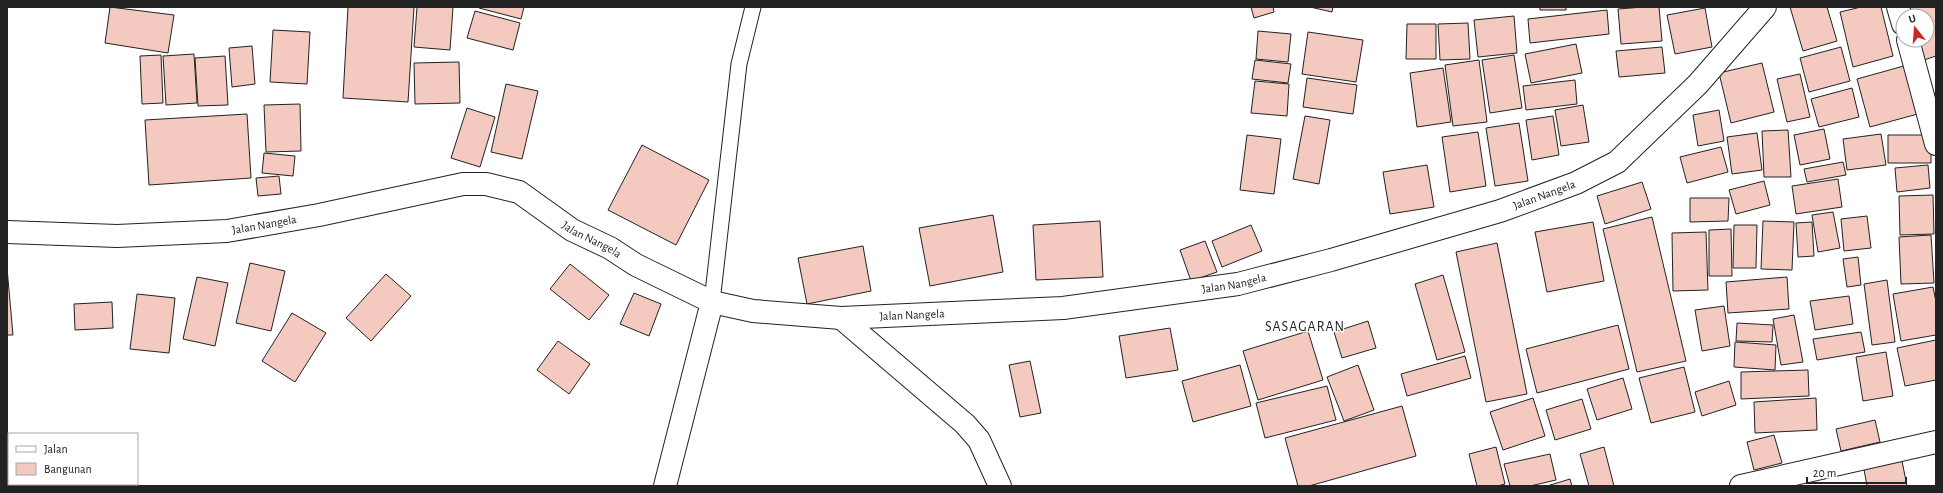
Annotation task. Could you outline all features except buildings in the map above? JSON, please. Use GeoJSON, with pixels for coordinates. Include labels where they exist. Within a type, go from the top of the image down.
{"type":"FeatureCollection","features":[{"type":"Feature","properties":{"kind":"main road","name":"Jalan Nangela"},"geometry":{"type":"LineString","coordinates":[[7,232],[117,236],[227,231],[319,215],[463,184],[486,184],[519,192],[572,230],[610,248],[636,265],[712,302],[754,311],[841,318],[1063,308],[1238,284],[1331,260],[1500,211],[1576,183],[1617,162],[1698,84],[1765,7]]}},
{"type":"Feature","properties":{"kind":"main road"},"geometry":{"type":"LineString","coordinates":[[1910,48],[1936,144]]}},
{"type":"Feature","properties":{"kind":"main road"},"geometry":{"type":"LineString","coordinates":[[665,486],[712,302]]}},
{"type":"Feature","properties":{"kind":"main road"},"geometry":{"type":"LineString","coordinates":[[841,318],[965,424],[979,440],[1000,486]]}},
{"type":"Feature","properties":{"kind":"main road"},"geometry":{"type":"LineString","coordinates":[[1741,486],[1936,442]]}},
{"type":"Feature","properties":{"kind":"lane"},"geometry":{"type":"LineString","coordinates":[[712,302],[739,64],[753,7]]}},
{"type":"Feature","properties":{"kind":"district","name":"SASAGARAN"},"geometry":{"type":"Point","coordinates":[1305,326]}}]}
